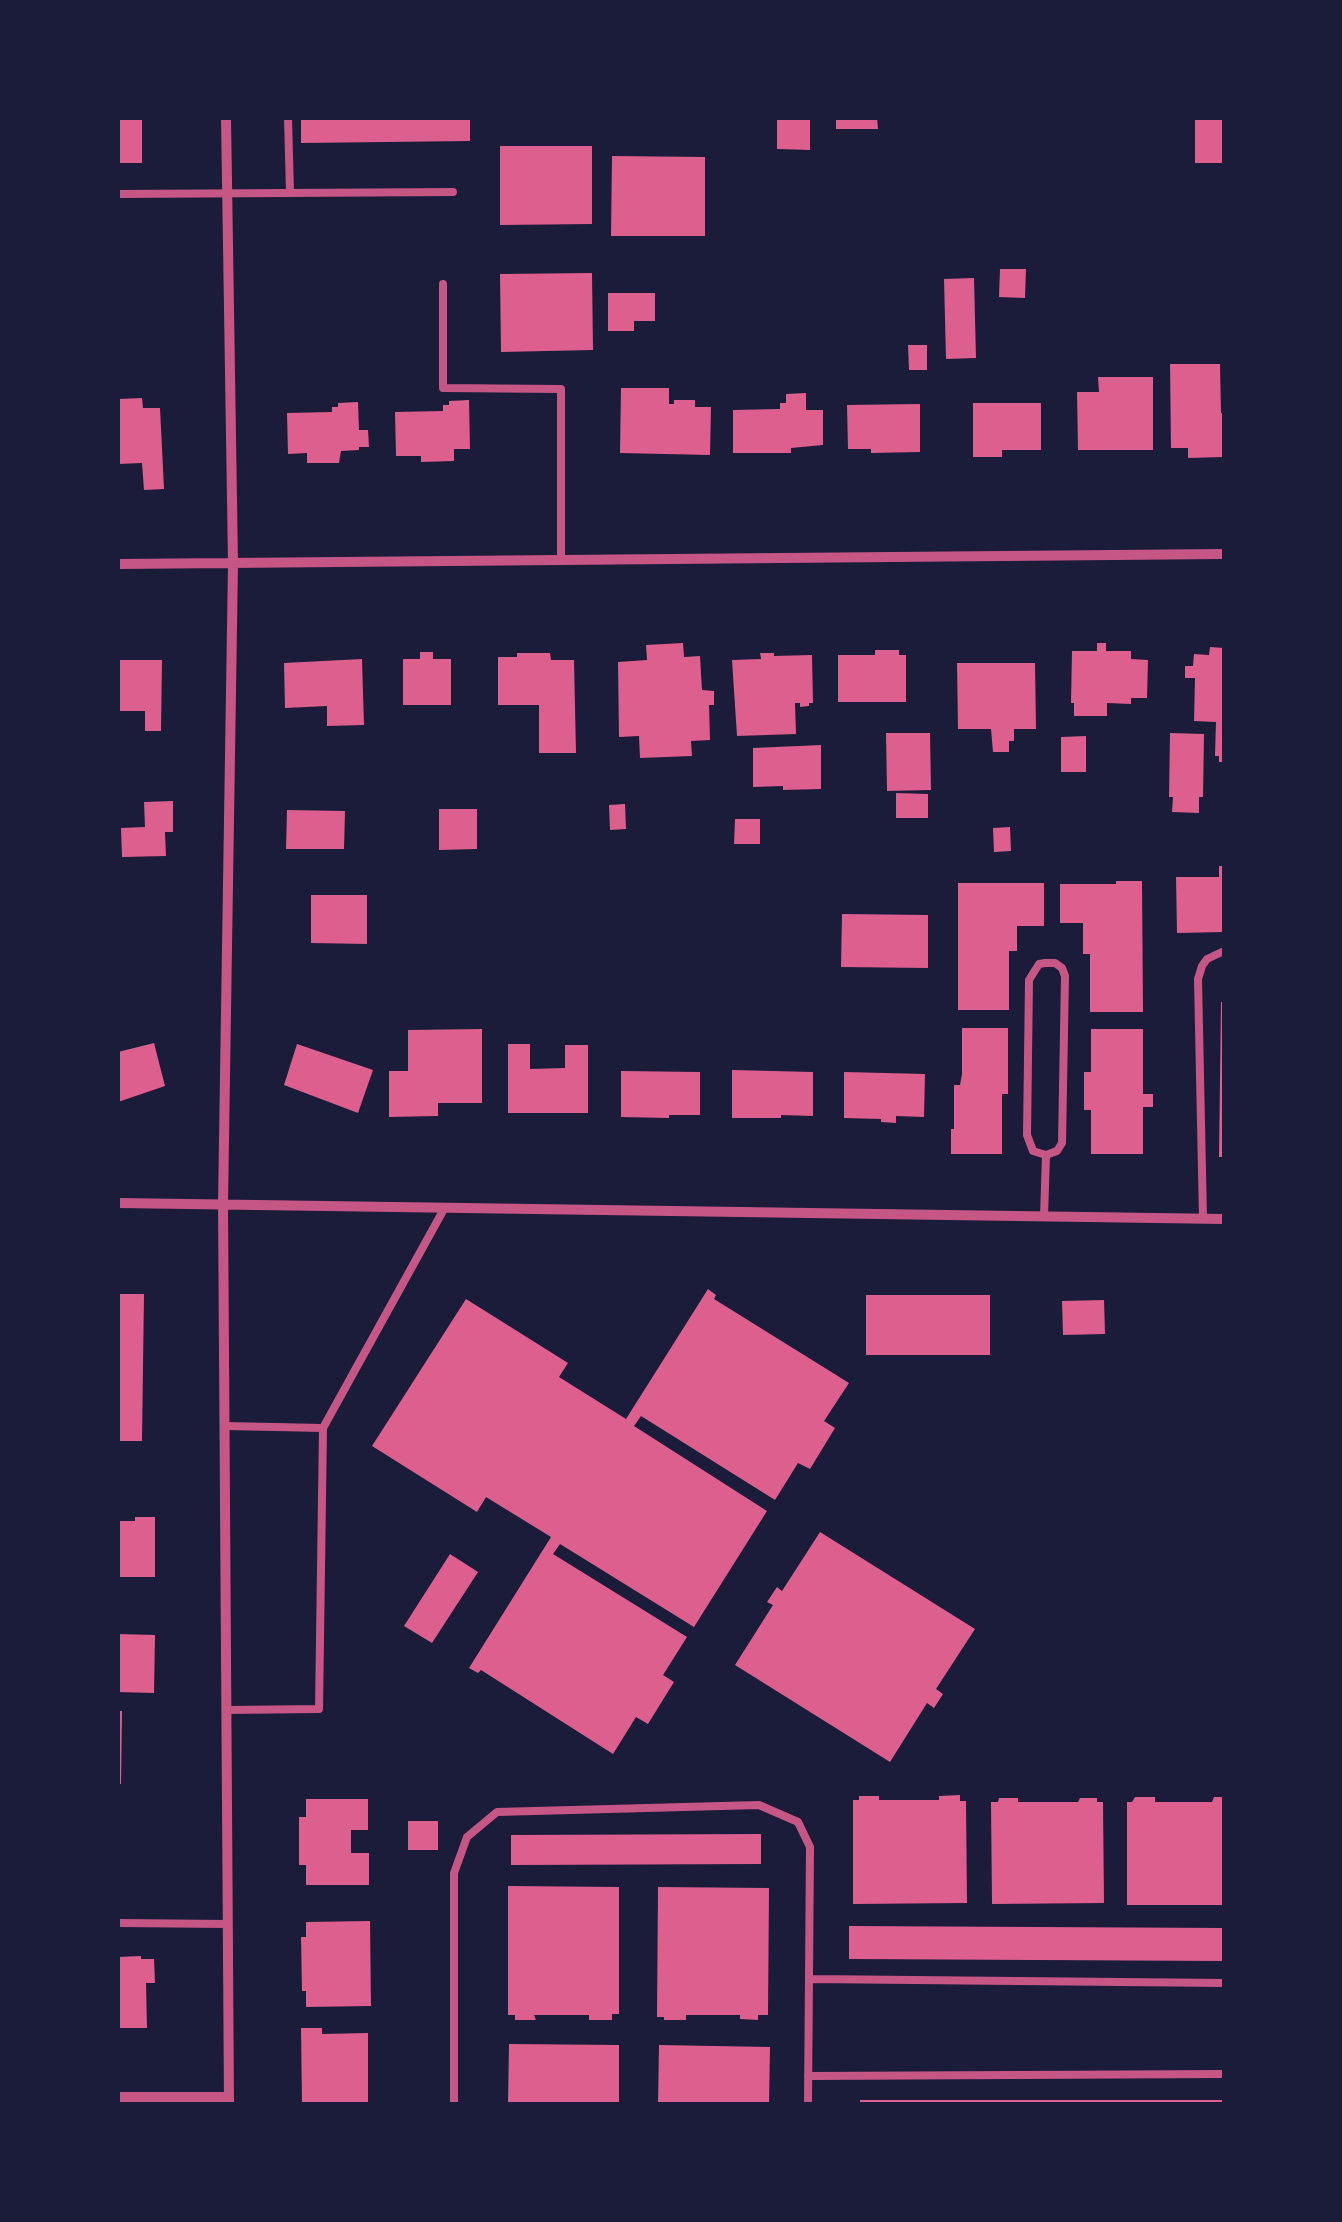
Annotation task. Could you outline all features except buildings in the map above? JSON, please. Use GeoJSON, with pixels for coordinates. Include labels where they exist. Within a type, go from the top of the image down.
{"type":"FeatureCollection","features":[{"type":"Feature","properties":{"kind":"street"},"geometry":{"type":"LineString","coordinates":[[118,2097],[228,2101],[223,1204],[233,563],[226,118]]}},
{"type":"Feature","properties":{"kind":"street"},"geometry":{"type":"LineString","coordinates":[[118,564],[1224,554]]}},
{"type":"Feature","properties":{"kind":"street"},"geometry":{"type":"LineString","coordinates":[[118,1203],[1224,1219]]}},
{"type":"Feature","properties":{"kind":"lane"},"geometry":{"type":"LineString","coordinates":[[288,118],[290,193]]}},
{"type":"Feature","properties":{"kind":"lane"},"geometry":{"type":"LineString","coordinates":[[118,194],[453,192]]}},
{"type":"Feature","properties":{"kind":"lane"},"geometry":{"type":"LineString","coordinates":[[443,284],[443,388],[561,389],[561,560]]}},
{"type":"Feature","properties":{"kind":"lane"},"geometry":{"type":"LineString","coordinates":[[1202,1219],[1198,980],[1202,966],[1224,951]]}},
{"type":"Feature","properties":{"kind":"lane"},"geometry":{"type":"LineString","coordinates":[[1044,962],[1055,963],[1065,976],[1062,1143],[1057,1151],[1046,1154],[1034,1151],[1027,1135],[1029,980],[1044,962]]}},
{"type":"Feature","properties":{"kind":"lane"},"geometry":{"type":"LineString","coordinates":[[1044,1217],[1046,1154]]}},
{"type":"Feature","properties":{"kind":"lane"},"geometry":{"type":"LineString","coordinates":[[226,1710],[319,1709],[323,1428],[444,1210]]}},
{"type":"Feature","properties":{"kind":"lane"},"geometry":{"type":"LineString","coordinates":[[225,1426],[323,1428]]}},
{"type":"Feature","properties":{"kind":"lane"},"geometry":{"type":"LineString","coordinates":[[454,2104],[454,1873],[466,1836],[496,1812],[759,1805],[798,1822],[810,1846],[808,2104]]}},
{"type":"Feature","properties":{"kind":"lane"},"geometry":{"type":"LineString","coordinates":[[118,1923],[228,1924]]}},
{"type":"Feature","properties":{"kind":"lane"},"geometry":{"type":"LineString","coordinates":[[810,1979],[1224,1983]]}},
{"type":"Feature","properties":{"kind":"lane"},"geometry":{"type":"LineString","coordinates":[[808,2076],[1224,2074]]}}]}
